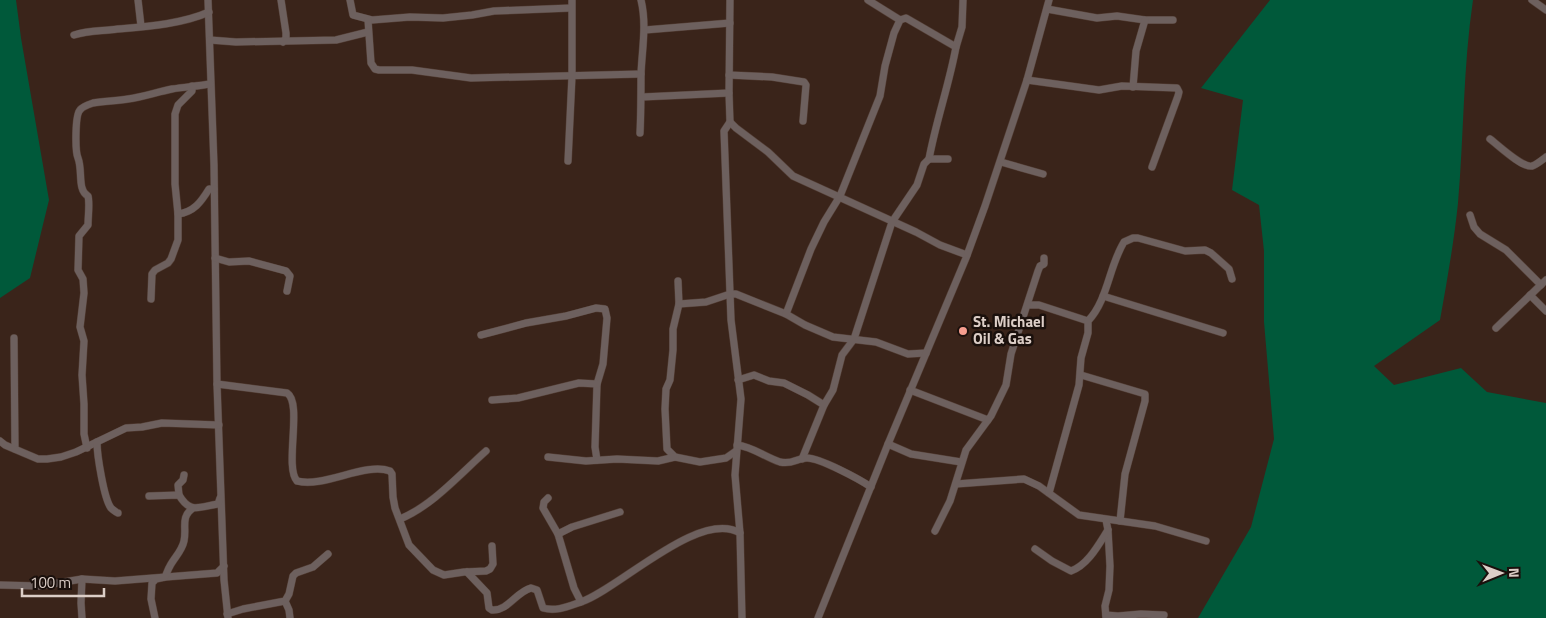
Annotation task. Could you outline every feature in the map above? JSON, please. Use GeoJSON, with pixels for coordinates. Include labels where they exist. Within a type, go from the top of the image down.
{"type":"FeatureCollection","features":[{"type":"Feature","properties":{"kind":"street"},"geometry":{"type":"LineString","coordinates":[[138,0],[141,26]]}},
{"type":"Feature","properties":{"kind":"street"},"geometry":{"type":"LineString","coordinates":[[208,0],[214,189],[217,384],[224,580],[228,616],[243,609],[285,601],[290,594],[293,576],[296,573],[313,567],[328,554]]}},
{"type":"Feature","properties":{"kind":"street"},"geometry":{"type":"LineString","coordinates":[[281,0],[286,33],[286,38],[283,42]]}},
{"type":"Feature","properties":{"kind":"street"},"geometry":{"type":"LineString","coordinates":[[350,0],[353,15],[368,20],[410,17],[443,18],[494,11],[571,8]]}},
{"type":"Feature","properties":{"kind":"street"},"geometry":{"type":"LineString","coordinates":[[568,162],[572,76],[572,0]]}},
{"type":"Feature","properties":{"kind":"street"},"geometry":{"type":"LineString","coordinates":[[640,133],[641,74],[645,30],[641,0]]}},
{"type":"Feature","properties":{"kind":"street"},"geometry":{"type":"LineString","coordinates":[[730,0],[730,122],[724,130],[731,320],[741,399],[735,464],[740,524],[742,618]]}},
{"type":"Feature","properties":{"kind":"street"},"geometry":{"type":"LineString","coordinates":[[868,0],[900,20]]}},
{"type":"Feature","properties":{"kind":"street"},"geometry":{"type":"LineString","coordinates":[[802,459],[824,405],[833,390],[842,355],[854,340],[892,222],[917,184],[924,164],[929,159],[962,27],[964,0]]}},
{"type":"Feature","properties":{"kind":"street"},"geometry":{"type":"LineString","coordinates":[[818,618],[967,255],[1001,162],[1027,80],[1049,0]]}},
{"type":"Feature","properties":{"kind":"street"},"geometry":{"type":"LineString","coordinates":[[1532,0],[1546,10]]}},
{"type":"Feature","properties":{"kind":"street"},"geometry":{"type":"LineString","coordinates":[[1047,9],[1097,18],[1118,16],[1145,20],[1174,20]]}},
{"type":"Feature","properties":{"kind":"street"},"geometry":{"type":"LineString","coordinates":[[74,35],[91,31],[195,18],[209,12]]}},
{"type":"Feature","properties":{"kind":"street"},"geometry":{"type":"LineString","coordinates":[[786,314],[811,249],[824,222],[840,196],[880,96],[885,66],[894,33],[900,20],[906,18],[956,47]]}},
{"type":"Feature","properties":{"kind":"street"},"geometry":{"type":"LineString","coordinates":[[368,20],[371,63],[375,69],[379,70],[412,70],[471,78],[641,74]]}},
{"type":"Feature","properties":{"kind":"street"},"geometry":{"type":"LineString","coordinates":[[1133,87],[1136,51],[1145,20]]}},
{"type":"Feature","properties":{"kind":"street"},"geometry":{"type":"LineString","coordinates":[[645,30],[730,23]]}},
{"type":"Feature","properties":{"kind":"street"},"geometry":{"type":"LineString","coordinates":[[210,40],[236,42],[336,40],[368,32]]}},
{"type":"Feature","properties":{"kind":"street"},"geometry":{"type":"LineString","coordinates":[[729,75],[772,77],[804,82],[806,85],[803,121]]}},
{"type":"Feature","properties":{"kind":"street"},"geometry":{"type":"LineString","coordinates":[[1027,80],[1099,90],[1122,86],[1174,88],[1178,90],[1179,92],[1152,167]]}},
{"type":"Feature","properties":{"kind":"street"},"geometry":{"type":"LineString","coordinates":[[87,448],[84,434],[82,375],[84,341],[80,327],[84,286],[83,279],[78,270],[79,236],[88,225],[88,205],[90,201],[81,187],[81,166],[76,153],[75,119],[79,110],[92,103],[128,100],[171,89],[210,84]]}},
{"type":"Feature","properties":{"kind":"street"},"geometry":{"type":"LineString","coordinates":[[151,299],[152,274],[171,259],[178,240],[175,184],[175,114],[178,105],[192,91],[192,86]]}},
{"type":"Feature","properties":{"kind":"street"},"geometry":{"type":"LineString","coordinates":[[642,97],[729,93]]}},
{"type":"Feature","properties":{"kind":"street"},"geometry":{"type":"LineString","coordinates":[[730,122],[768,152],[788,172],[940,245],[967,255]]}},
{"type":"Feature","properties":{"kind":"street"},"geometry":{"type":"LineString","coordinates":[[724,130],[736,128]]}},
{"type":"Feature","properties":{"kind":"street"},"geometry":{"type":"LineString","coordinates":[[1490,138],[1516,160],[1527,166],[1532,166],[1546,157]]}},
{"type":"Feature","properties":{"kind":"street"},"geometry":{"type":"LineString","coordinates":[[929,159],[948,159]]}},
{"type":"Feature","properties":{"kind":"street"},"geometry":{"type":"LineString","coordinates":[[1001,162],[1043,174]]}},
{"type":"Feature","properties":{"kind":"street"},"geometry":{"type":"LineString","coordinates":[[178,214],[185,213],[198,205],[209,189],[214,189]]}},
{"type":"Feature","properties":{"kind":"street"},"geometry":{"type":"LineString","coordinates":[[1470,215],[1474,227],[1480,234],[1506,250],[1544,283],[1496,328]]}},
{"type":"Feature","properties":{"kind":"street"},"geometry":{"type":"LineString","coordinates":[[1049,493],[1081,375],[1081,358],[1088,334],[1088,321],[1093,316],[1103,296],[1120,248],[1124,242],[1133,238],[1185,251],[1205,250],[1229,269],[1232,279]]}},
{"type":"Feature","properties":{"kind":"street"},"geometry":{"type":"LineString","coordinates":[[215,258],[229,262],[249,261],[286,271],[290,276],[288,291]]}},
{"type":"Feature","properties":{"kind":"street"},"geometry":{"type":"LineString","coordinates":[[935,531],[950,501],[966,450],[988,420],[1006,385],[1011,354],[1021,320],[1028,305],[1040,266],[1044,264],[1044,258]]}},
{"type":"Feature","properties":{"kind":"street"},"geometry":{"type":"LineString","coordinates":[[666,460],[666,389],[670,380],[673,329],[679,304],[678,281]]}},
{"type":"Feature","properties":{"kind":"street"},"geometry":{"type":"LineString","coordinates":[[679,304],[706,302],[730,294],[740,295],[786,314],[805,325],[833,337],[876,342],[908,354],[926,353]]}},
{"type":"Feature","properties":{"kind":"street"},"geometry":{"type":"LineString","coordinates":[[1103,296],[1223,333]]}},
{"type":"Feature","properties":{"kind":"street"},"geometry":{"type":"LineString","coordinates":[[1530,296],[1546,311]]}},
{"type":"Feature","properties":{"kind":"street"},"geometry":{"type":"LineString","coordinates":[[1028,305],[1039,304],[1088,321]]}},
{"type":"Feature","properties":{"kind":"street"},"geometry":{"type":"LineString","coordinates":[[481,335],[596,308],[604,309],[607,318],[603,364],[597,384],[597,460]]}},
{"type":"Feature","properties":{"kind":"street"},"geometry":{"type":"LineString","coordinates":[[14,338],[15,449]]}},
{"type":"Feature","properties":{"kind":"street"},"geometry":{"type":"LineString","coordinates":[[738,380],[754,375],[769,381],[784,383],[824,405]]}},
{"type":"Feature","properties":{"kind":"street"},"geometry":{"type":"LineString","coordinates":[[1081,375],[1143,392],[1146,397],[1125,474],[1120,521]]}},
{"type":"Feature","properties":{"kind":"street"},"geometry":{"type":"LineString","coordinates":[[492,400],[518,398],[579,383],[597,384]]}},
{"type":"Feature","properties":{"kind":"street"},"geometry":{"type":"LineString","coordinates":[[217,384],[287,393],[290,395],[294,404],[292,438],[294,478],[302,482],[365,471],[386,469],[390,471],[392,474],[393,497],[409,544],[433,570],[444,575],[486,571],[492,567],[492,546]]}},
{"type":"Feature","properties":{"kind":"street"},"geometry":{"type":"LineString","coordinates":[[910,390],[988,420]]}},
{"type":"Feature","properties":{"kind":"street"},"geometry":{"type":"LineString","coordinates":[[2,444],[38,458],[61,458],[87,448],[126,428],[162,423],[219,425]]}},
{"type":"Feature","properties":{"kind":"street"},"geometry":{"type":"LineString","coordinates":[[97,442],[98,463],[107,500],[112,509],[118,513]]}},
{"type":"Feature","properties":{"kind":"street"},"geometry":{"type":"LineString","coordinates":[[888,444],[911,454],[961,462]]}},
{"type":"Feature","properties":{"kind":"street"},"geometry":{"type":"LineString","coordinates":[[548,457],[579,461],[617,459],[658,461],[675,457],[700,462],[726,458],[736,448],[747,446],[770,458],[788,464],[802,459],[813,459],[856,477],[871,487]]}},
{"type":"Feature","properties":{"kind":"street"},"geometry":{"type":"LineString","coordinates":[[667,449],[675,457]]}},
{"type":"Feature","properties":{"kind":"street"},"geometry":{"type":"LineString","coordinates":[[400,520],[431,500],[486,451]]}},
{"type":"Feature","properties":{"kind":"street"},"geometry":{"type":"LineString","coordinates":[[726,458],[735,464]]}},
{"type":"Feature","properties":{"kind":"street"},"geometry":{"type":"LineString","coordinates":[[184,475],[183,480],[178,485],[179,495],[188,507],[218,504],[221,490]]}},
{"type":"Feature","properties":{"kind":"street"},"geometry":{"type":"LineString","coordinates":[[956,484],[1017,478],[1031,481],[1079,515],[1155,526],[1206,541]]}},
{"type":"Feature","properties":{"kind":"street"},"geometry":{"type":"LineString","coordinates":[[149,496],[179,495]]}},
{"type":"Feature","properties":{"kind":"street"},"geometry":{"type":"LineString","coordinates":[[548,498],[544,502],[543,508],[558,534],[574,588],[581,602]]}},
{"type":"Feature","properties":{"kind":"street"},"geometry":{"type":"LineString","coordinates":[[165,577],[184,541],[184,519],[189,510],[193,508]]}},
{"type":"Feature","properties":{"kind":"street"},"geometry":{"type":"LineString","coordinates":[[558,534],[620,512]]}},
{"type":"Feature","properties":{"kind":"street"},"geometry":{"type":"LineString","coordinates":[[1106,520],[1110,580],[1105,602],[1106,616],[1164,615]]}},
{"type":"Feature","properties":{"kind":"street"},"geometry":{"type":"LineString","coordinates":[[733,529],[740,524]]}},
{"type":"Feature","properties":{"kind":"street"},"geometry":{"type":"LineString","coordinates":[[467,572],[487,593],[489,608],[492,610],[504,608],[517,595],[531,588],[536,590],[543,608],[548,610],[564,608],[605,590],[653,556],[674,544],[713,530],[733,529],[740,533]]}},
{"type":"Feature","properties":{"kind":"street"},"geometry":{"type":"LineString","coordinates":[[1035,549],[1071,571],[1076,569],[1095,550],[1108,530]]}},
{"type":"Feature","properties":{"kind":"street"},"geometry":{"type":"LineString","coordinates":[[0,585],[40,586],[82,579],[115,581],[217,573],[224,566]]}},
{"type":"Feature","properties":{"kind":"street"},"geometry":{"type":"LineString","coordinates":[[217,573],[224,580]]}},
{"type":"Feature","properties":{"kind":"street"},"geometry":{"type":"LineString","coordinates":[[155,618],[151,599],[152,583],[156,579],[165,577]]}},
{"type":"Feature","properties":{"kind":"street"},"geometry":{"type":"LineString","coordinates":[[82,579],[82,618]]}},
{"type":"Feature","properties":{"kind":"street"},"geometry":{"type":"LineString","coordinates":[[285,601],[290,618]]}},
{"type":"Feature","properties":{"kind":"green space"},"geometry":{"type":"Polygon","coordinates":[[[0,0],[16,0],[49,200],[30,278],[0,298],[0,0]]]}},
{"type":"Feature","properties":{"kind":"green space"},"geometry":{"type":"Polygon","coordinates":[[[1270,0],[1473,0],[1465,76],[1458,203],[1440,320],[1374,366],[1394,385],[1461,368],[1487,392],[1546,403],[1546,618],[1198,618],[1251,527],[1274,439],[1264,322],[1264,251],[1259,205],[1232,190],[1243,100],[1201,88],[1270,0]]]}},
{"type":"Feature","properties":{"kind":"place","name":"St. Michael Oil & Gas"},"geometry":{"type":"Point","coordinates":[963,331]}}]}
